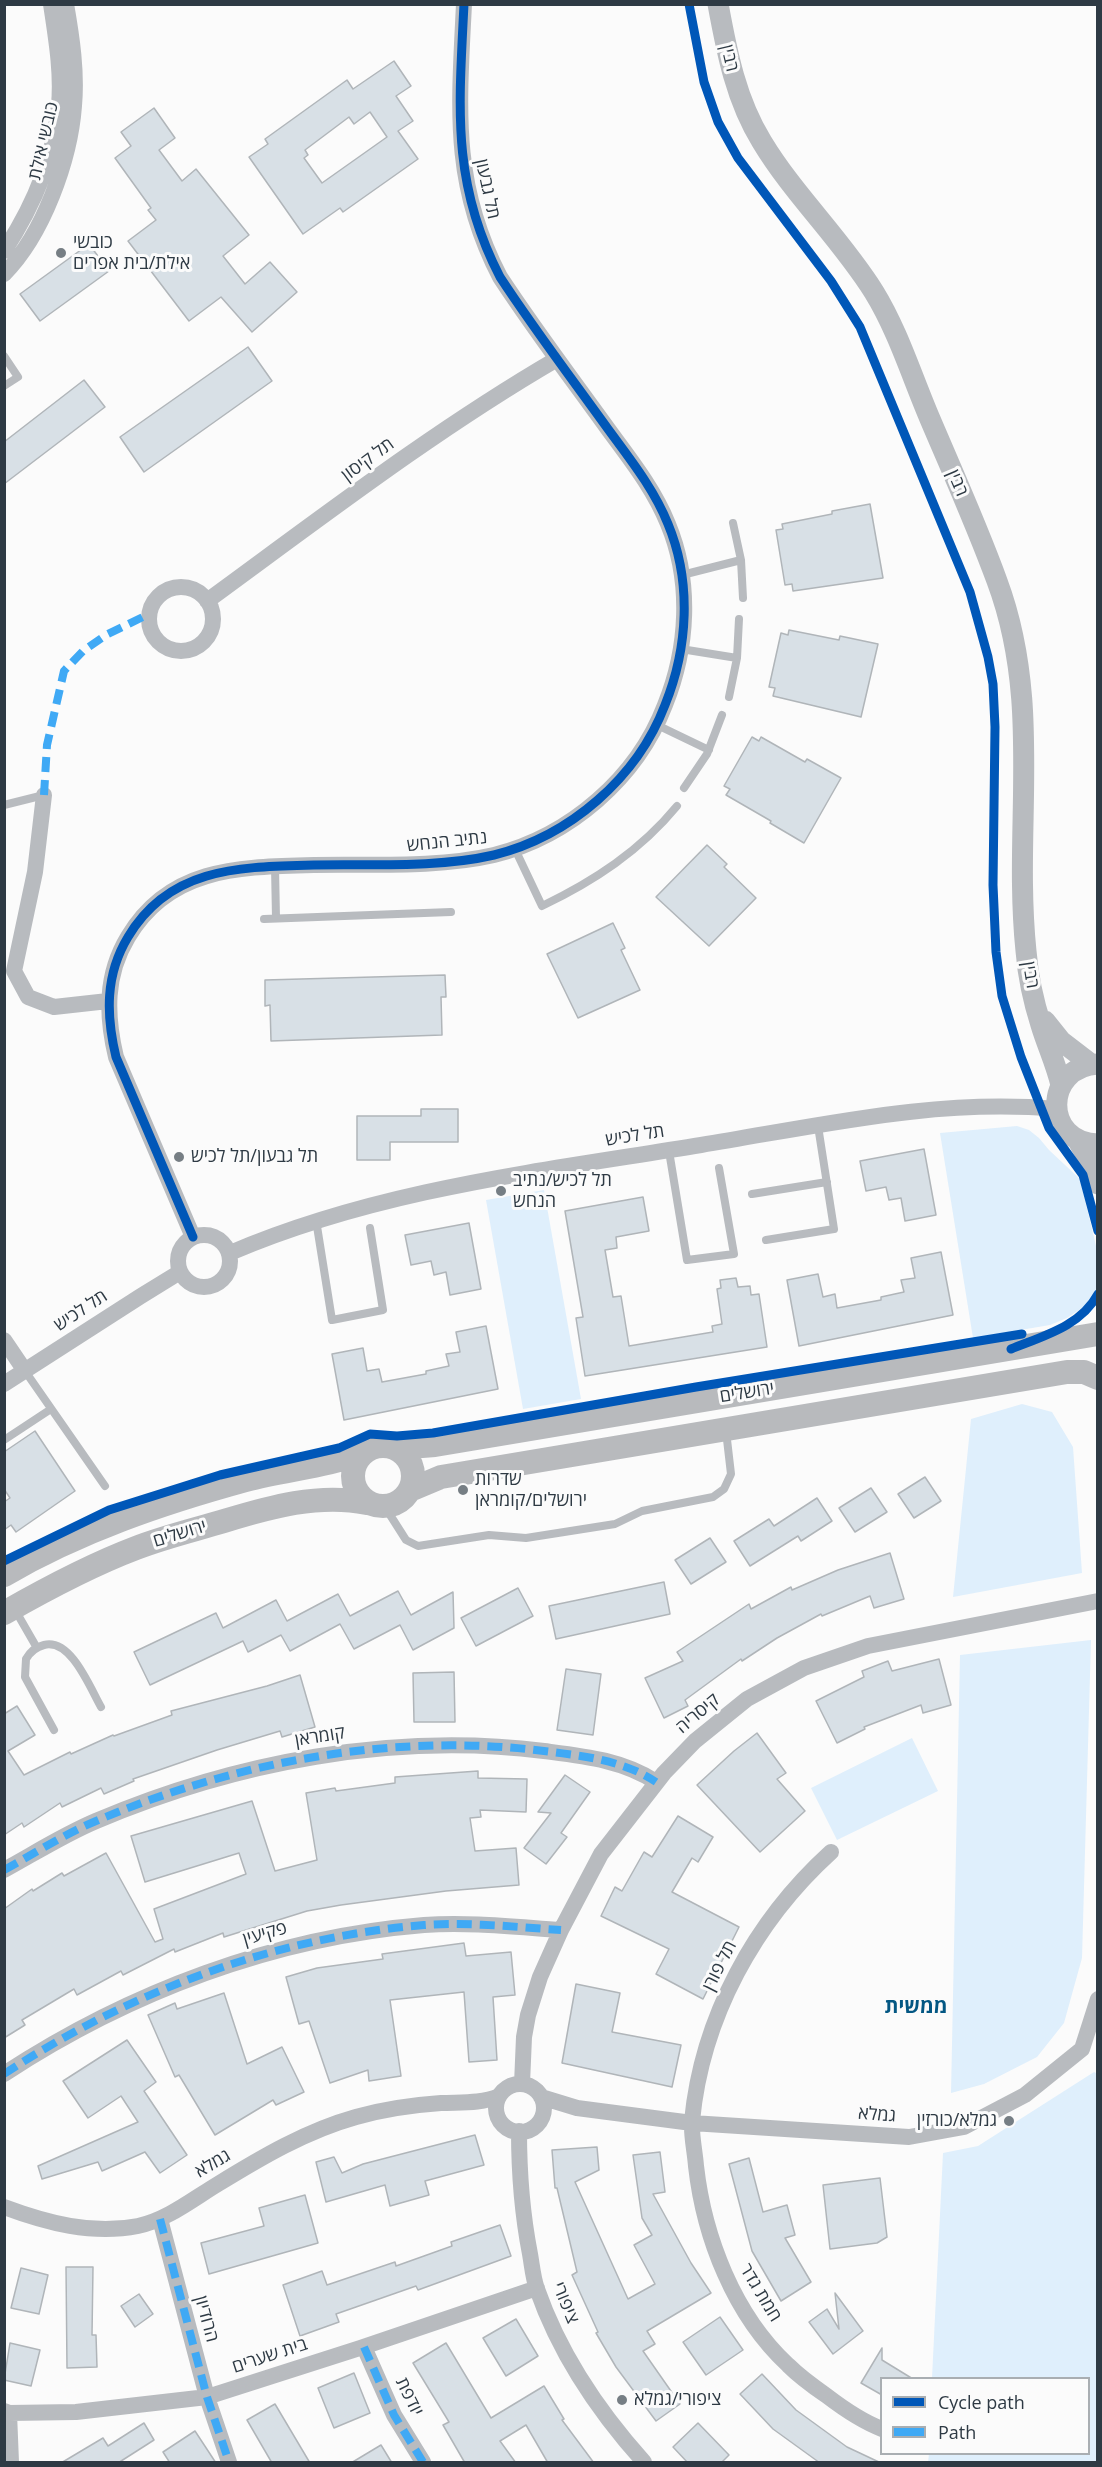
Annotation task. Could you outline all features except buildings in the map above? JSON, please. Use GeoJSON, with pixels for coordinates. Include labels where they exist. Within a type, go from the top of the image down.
{"type":"FeatureCollection","features":[{"type":"Feature","properties":{"kind":"main road"},"geometry":{"type":"LineString","coordinates":[[1098,1336],[1093,1355],[1098,1376]]}},
{"type":"Feature","properties":{"kind":"main road","name":"ירושלים"},"geometry":{"type":"LineString","coordinates":[[396,1448],[435,1445],[1098,1336]]}},
{"type":"Feature","properties":{"kind":"main road","name":"ירושלים"},"geometry":{"type":"LineString","coordinates":[[410,1490],[441,1477],[1067,1372],[1084,1372],[1098,1376]]}},
{"type":"Feature","properties":{"kind":"main road"},"geometry":{"type":"LineString","coordinates":[[376,1446],[396,1448],[411,1463],[414,1479],[404,1498],[395,1504],[376,1505],[359,1496],[352,1478],[358,1458],[366,1450],[376,1446]]}},
{"type":"Feature","properties":{"kind":"main road","name":"ירושלים"},"geometry":{"type":"LineString","coordinates":[[4,1575],[123,1518],[249,1479],[326,1464],[366,1450]]}},
{"type":"Feature","properties":{"kind":"main road","name":"ירושלים"},"geometry":{"type":"LineString","coordinates":[[9,1611],[76,1575],[135,1548],[256,1511],[328,1498],[344,1498],[376,1505]]}},
{"type":"Feature","properties":{"kind":"street","name":"כובשי אילת"},"geometry":{"type":"LineString","coordinates":[[4,251],[23,221],[40,185],[52,142],[59,105],[59,56],[51,4]]}},
{"type":"Feature","properties":{"kind":"street","name":"כובשי אילת"},"geometry":{"type":"LineString","coordinates":[[4,274],[13,265],[37,228],[54,190],[67,146],[74,106],[74,54],[66,4]]}},
{"type":"Feature","properties":{"kind":"street","name":"תל גבעון"},"geometry":{"type":"LineString","coordinates":[[464,4],[460,123],[463,163],[471,207],[488,253],[501,277],[557,359]]}},
{"type":"Feature","properties":{"kind":"street","name":"רבין"},"geometry":{"type":"LineString","coordinates":[[718,4],[732,74],[745,110],[762,143],[854,264],[886,314],[998,582],[1017,650],[1022,680],[1024,726],[1022,884],[1026,950],[1031,990],[1057,1066],[1061,1086]]}},
{"type":"Feature","properties":{"kind":"street","name":"נתיב הנחש"},"geometry":{"type":"LineString","coordinates":[[193,1237],[116,1057],[109,1029],[108,1001],[112,974],[121,948],[135,925],[154,904],[178,888],[206,876],[238,868],[435,862],[494,855],[547,835],[592,806],[629,769],[657,725],[676,677],[685,626],[682,575],[668,524],[641,476],[557,359]]}},
{"type":"Feature","properties":{"kind":"street","name":"תל קיסון"},"geometry":{"type":"LineString","coordinates":[[207,601],[419,447],[497,394],[557,359]]}},
{"type":"Feature","properties":{"kind":"street"},"geometry":{"type":"LineString","coordinates":[[44,795],[35,872],[14,971],[28,997],[54,1007],[108,1001]]}},
{"type":"Feature","properties":{"kind":"street"},"geometry":{"type":"LineString","coordinates":[[1037,1011],[1061,1041],[1094,1064]]}},
{"type":"Feature","properties":{"kind":"street"},"geometry":{"type":"LineString","coordinates":[[1094,1064],[1073,1071],[1061,1086],[1056,1110],[1064,1127],[1088,1142],[1089,1160],[1098,1184]]}},
{"type":"Feature","properties":{"kind":"street","name":"תל לכיש"},"geometry":{"type":"LineString","coordinates":[[230,1253],[274,1234],[316,1220],[385,1201],[461,1185],[939,1108],[1004,1106],[1056,1110]]}},
{"type":"Feature","properties":{"kind":"street"},"geometry":{"type":"LineString","coordinates":[[205,1234],[217,1237],[226,1245],[230,1253],[228,1273],[212,1286],[196,1286],[185,1279],[180,1272],[179,1252],[193,1237],[205,1234]]}},
{"type":"Feature","properties":{"kind":"street","name":"תל לכיש"},"geometry":{"type":"LineString","coordinates":[[4,1384],[180,1272]]}},
{"type":"Feature","properties":{"kind":"street"},"geometry":{"type":"LineString","coordinates":[[4,1340],[25,1371]]}},
{"type":"Feature","properties":{"kind":"street","name":"קיסריה"},"geometry":{"type":"LineString","coordinates":[[522,2084],[524,2037],[528,2015],[540,1977],[561,1930],[601,1854],[656,1782],[694,1741],[747,1699],[804,1668],[868,1646],[1098,1601]]}},
{"type":"Feature","properties":{"kind":"street","name":"קומראן"},"geometry":{"type":"LineString","coordinates":[[4,1870],[94,1822],[150,1799],[226,1777],[330,1754],[441,1747],[485,1746],[528,1749],[609,1762],[628,1767],[656,1782]]}},
{"type":"Feature","properties":{"kind":"street","name":"תל פורן"},"geometry":{"type":"LineString","coordinates":[[692,2123],[710,2037],[737,1974],[772,1916],[809,1871],[831,1852]]}},
{"type":"Feature","properties":{"kind":"street","name":"פקיעין"},"geometry":{"type":"LineString","coordinates":[[4,2074],[41,2050],[151,1994],[226,1966],[309,1941],[362,1931],[426,1925],[483,1924],[561,1930]]}},
{"type":"Feature","properties":{"kind":"street","name":"גמלא"},"geometry":{"type":"LineString","coordinates":[[541,2097],[577,2108],[692,2123],[909,2137],[964,2127],[1025,2096],[1090,2051],[1098,1999]]}},
{"type":"Feature","properties":{"kind":"street"},"geometry":{"type":"LineString","coordinates":[[522,2084],[533,2088],[541,2097],[543,2109],[540,2120],[531,2128],[519,2131],[504,2126],[497,2113],[499,2096],[508,2087],[522,2084]]}},
{"type":"Feature","properties":{"kind":"street","name":"גמלא"},"geometry":{"type":"LineString","coordinates":[[4,2207],[38,2220],[87,2228],[138,2226],[160,2219],[265,2155],[317,2131],[355,2117],[385,2109],[475,2102],[499,2096]]}},
{"type":"Feature","properties":{"kind":"street","name":"גמלא"},"geometry":{"type":"LineString","coordinates":[[439,2103],[478,2107],[497,2113]]}},
{"type":"Feature","properties":{"kind":"street","name":"גמלא"},"geometry":{"type":"LineString","coordinates":[[540,2120],[562,2115],[628,2116]]}},
{"type":"Feature","properties":{"kind":"street","name":"חמת גדר"},"geometry":{"type":"LineString","coordinates":[[692,2123],[699,2190],[705,2217],[722,2268],[747,2314],[787,2364],[850,2414],[880,2428]]}},
{"type":"Feature","properties":{"kind":"street","name":"ציפורי"},"geometry":{"type":"LineString","coordinates":[[519,2131],[523,2211],[537,2288],[562,2347],[593,2401],[644,2463]]}},
{"type":"Feature","properties":{"kind":"street","name":"הרודיון"},"geometry":{"type":"LineString","coordinates":[[160,2219],[207,2397],[229,2463]]}},
{"type":"Feature","properties":{"kind":"street","name":"בית שערים"},"geometry":{"type":"LineString","coordinates":[[7,2412],[76,2412],[207,2397],[537,2288]]}},
{"type":"Feature","properties":{"kind":"street","name":"יודפת"},"geometry":{"type":"LineString","coordinates":[[364,2347],[394,2415],[423,2463]]}},
{"type":"Feature","properties":{"kind":"street"},"geometry":{"type":"LineString","coordinates":[[7,2412],[11,2463]]}},
{"type":"Feature","properties":{"kind":"lane"},"geometry":{"type":"LineString","coordinates":[[4,356],[18,377],[4,387]]}},
{"type":"Feature","properties":{"kind":"lane"},"geometry":{"type":"LineString","coordinates":[[733,523],[741,560],[743,598]]}},
{"type":"Feature","properties":{"kind":"lane"},"geometry":{"type":"LineString","coordinates":[[682,575],[741,560]]}},
{"type":"Feature","properties":{"kind":"lane"},"geometry":{"type":"LineString","coordinates":[[729,697],[737,658],[739,619]]}},
{"type":"Feature","properties":{"kind":"lane"},"geometry":{"type":"LineString","coordinates":[[681,649],[737,658]]}},
{"type":"Feature","properties":{"kind":"lane"},"geometry":{"type":"LineString","coordinates":[[684,788],[709,750],[722,715]]}},
{"type":"Feature","properties":{"kind":"lane"},"geometry":{"type":"LineString","coordinates":[[657,725],[709,750]]}},
{"type":"Feature","properties":{"kind":"lane"},"geometry":{"type":"LineString","coordinates":[[4,805],[44,795]]}},
{"type":"Feature","properties":{"kind":"lane"},"geometry":{"type":"LineString","coordinates":[[514,847],[542,906],[578,889],[621,860],[645,840],[676,806]]}},
{"type":"Feature","properties":{"kind":"lane"},"geometry":{"type":"LineString","coordinates":[[275,867],[276,918]]}},
{"type":"Feature","properties":{"kind":"lane"},"geometry":{"type":"LineString","coordinates":[[264,919],[451,912]]}},
{"type":"Feature","properties":{"kind":"lane"},"geometry":{"type":"LineString","coordinates":[[766,1240],[834,1229],[818,1126]]}},
{"type":"Feature","properties":{"kind":"lane"},"geometry":{"type":"LineString","coordinates":[[669,1150],[687,1260],[734,1254],[719,1168]]}},
{"type":"Feature","properties":{"kind":"lane"},"geometry":{"type":"LineString","coordinates":[[752,1194],[827,1182]]}},
{"type":"Feature","properties":{"kind":"lane"},"geometry":{"type":"LineString","coordinates":[[316,1220],[332,1320],[383,1310],[370,1228]]}},
{"type":"Feature","properties":{"kind":"lane"},"geometry":{"type":"LineString","coordinates":[[25,1371],[105,1486]]}},
{"type":"Feature","properties":{"kind":"lane"},"geometry":{"type":"LineString","coordinates":[[4,1440],[51,1409]]}},
{"type":"Feature","properties":{"kind":"lane"},"geometry":{"type":"LineString","coordinates":[[376,1505],[406,1540],[418,1546],[489,1535],[526,1538],[615,1524],[642,1511],[713,1497],[724,1490],[731,1474],[726,1429]]}},
{"type":"Feature","properties":{"kind":"lane"},"geometry":{"type":"LineString","coordinates":[[9,1611],[37,1648]]}},
{"type":"Feature","properties":{"kind":"lane"},"geometry":{"type":"LineString","coordinates":[[54,1730],[24,1672],[26,1659],[37,1648],[51,1644],[68,1652],[101,1707]]}},
{"type":"Feature","properties":{"kind":"shaded area"},"geometry":{"type":"Polygon","coordinates":[[[1017,1126],[1029,1130],[1039,1138],[1080,1179],[1097,1250],[1097,1287],[1095,1294],[1085,1306],[1067,1318],[1050,1325],[973,1338],[940,1133],[1017,1126]]]}},
{"type":"Feature","properties":{"kind":"shaded area"},"geometry":{"type":"Polygon","coordinates":[[[544,1190],[581,1399],[523,1409],[486,1200],[544,1190]]]}},
{"type":"Feature","properties":{"kind":"shaded area"},"geometry":{"type":"Polygon","coordinates":[[[1022,1404],[1052,1412],[1073,1447],[1082,1573],[953,1597],[971,1419],[1022,1404]]]}},
{"type":"Feature","properties":{"kind":"shaded area"},"geometry":{"type":"Polygon","coordinates":[[[1091,1640],[1082,1958],[1064,2023],[1037,2057],[984,2084],[951,2093],[960,1655],[1091,1640]]]}},
{"type":"Feature","properties":{"kind":"shaded area"},"geometry":{"type":"Polygon","coordinates":[[[912,1738],[938,1791],[837,1840],[811,1788],[912,1738]]]}},
{"type":"Feature","properties":{"kind":"shaded area"},"geometry":{"type":"Polygon","coordinates":[[[1094,2072],[1098,2074],[1097,2462],[928,2462],[929,2455],[1090,2455],[1090,2377],[932,2377],[943,2153],[978,2146],[1094,2072]]]}},
{"type":"Feature","properties":{"kind":"marked path"},"geometry":{"type":"LineString","coordinates":[[44,795],[47,745],[64,671],[83,651],[106,635],[149,614]]}},
{"type":"Feature","properties":{"kind":"marked path"},"geometry":{"type":"LineString","coordinates":[[4,1870],[84,1826],[149,1800],[203,1782],[259,1768],[373,1749],[487,1746],[544,1751],[602,1760],[630,1769],[656,1782]]}},
{"type":"Feature","properties":{"kind":"marked path"},"geometry":{"type":"LineString","coordinates":[[4,2074],[101,2018],[153,1994],[205,1973],[313,1942],[368,1931],[441,1924],[561,1930]]}},
{"type":"Feature","properties":{"kind":"marked path"},"geometry":{"type":"LineString","coordinates":[[160,2219],[207,2397],[229,2462]]}},
{"type":"Feature","properties":{"kind":"marked path"},"geometry":{"type":"LineString","coordinates":[[364,2347],[394,2415],[423,2462]]}},
{"type":"Feature","properties":{"kind":"cycle path"},"geometry":{"type":"LineString","coordinates":[[193,1237],[116,1057],[110,1026],[111,981],[115,966],[128,937],[145,914],[165,896],[186,884],[210,875],[235,870],[260,867],[450,862],[494,855],[549,834],[598,800],[619,780],[637,757],[653,732],[665,705],[679,661],[684,592],[676,546],[662,511],[649,486],[500,277],[484,243],[473,209],[462,144],[460,111],[464,4]]}},
{"type":"Feature","properties":{"kind":"cycle path"},"geometry":{"type":"LineString","coordinates":[[689,4],[704,82],[718,122],[738,158],[831,281],[860,327],[970,592],[993,684],[995,727],[993,885],[996,952],[1002,996],[1021,1057],[1049,1128],[1083,1175],[1098,1231]]}},
{"type":"Feature","properties":{"kind":"cycle path"},"geometry":{"type":"LineString","coordinates":[[1011,1349],[1060,1329],[1082,1314],[1098,1294]]}},
{"type":"Feature","properties":{"kind":"cycle path"},"geometry":{"type":"LineString","coordinates":[[4,1561],[109,1510],[220,1475],[339,1448],[370,1434],[397,1436],[433,1433],[1022,1334]]}},
{"type":"Feature","properties":{"kind":"place","name":"כובשי אילת/בית אפרים"},"geometry":{"type":"Point","coordinates":[61,253]}},
{"type":"Feature","properties":{"kind":"place","name":"תל גבעון/תל לכיש"},"geometry":{"type":"Point","coordinates":[179,1157]}},
{"type":"Feature","properties":{"kind":"place","name":"תל לכיש/נתיב הנחש"},"geometry":{"type":"Point","coordinates":[501,1191]}},
{"type":"Feature","properties":{"kind":"place","name":"שדרות ירושלים/קומראן"},"geometry":{"type":"Point","coordinates":[463,1490]}},
{"type":"Feature","properties":{"kind":"place","name":"גמלא/כורזין"},"geometry":{"type":"Point","coordinates":[1009,2121]}},
{"type":"Feature","properties":{"kind":"place","name":"ציפורי/גמלא"},"geometry":{"type":"Point","coordinates":[622,2400]}},
{"type":"Feature","properties":{"kind":"district","name":"ממשית"},"geometry":{"type":"Point","coordinates":[916,2007]}}]}
